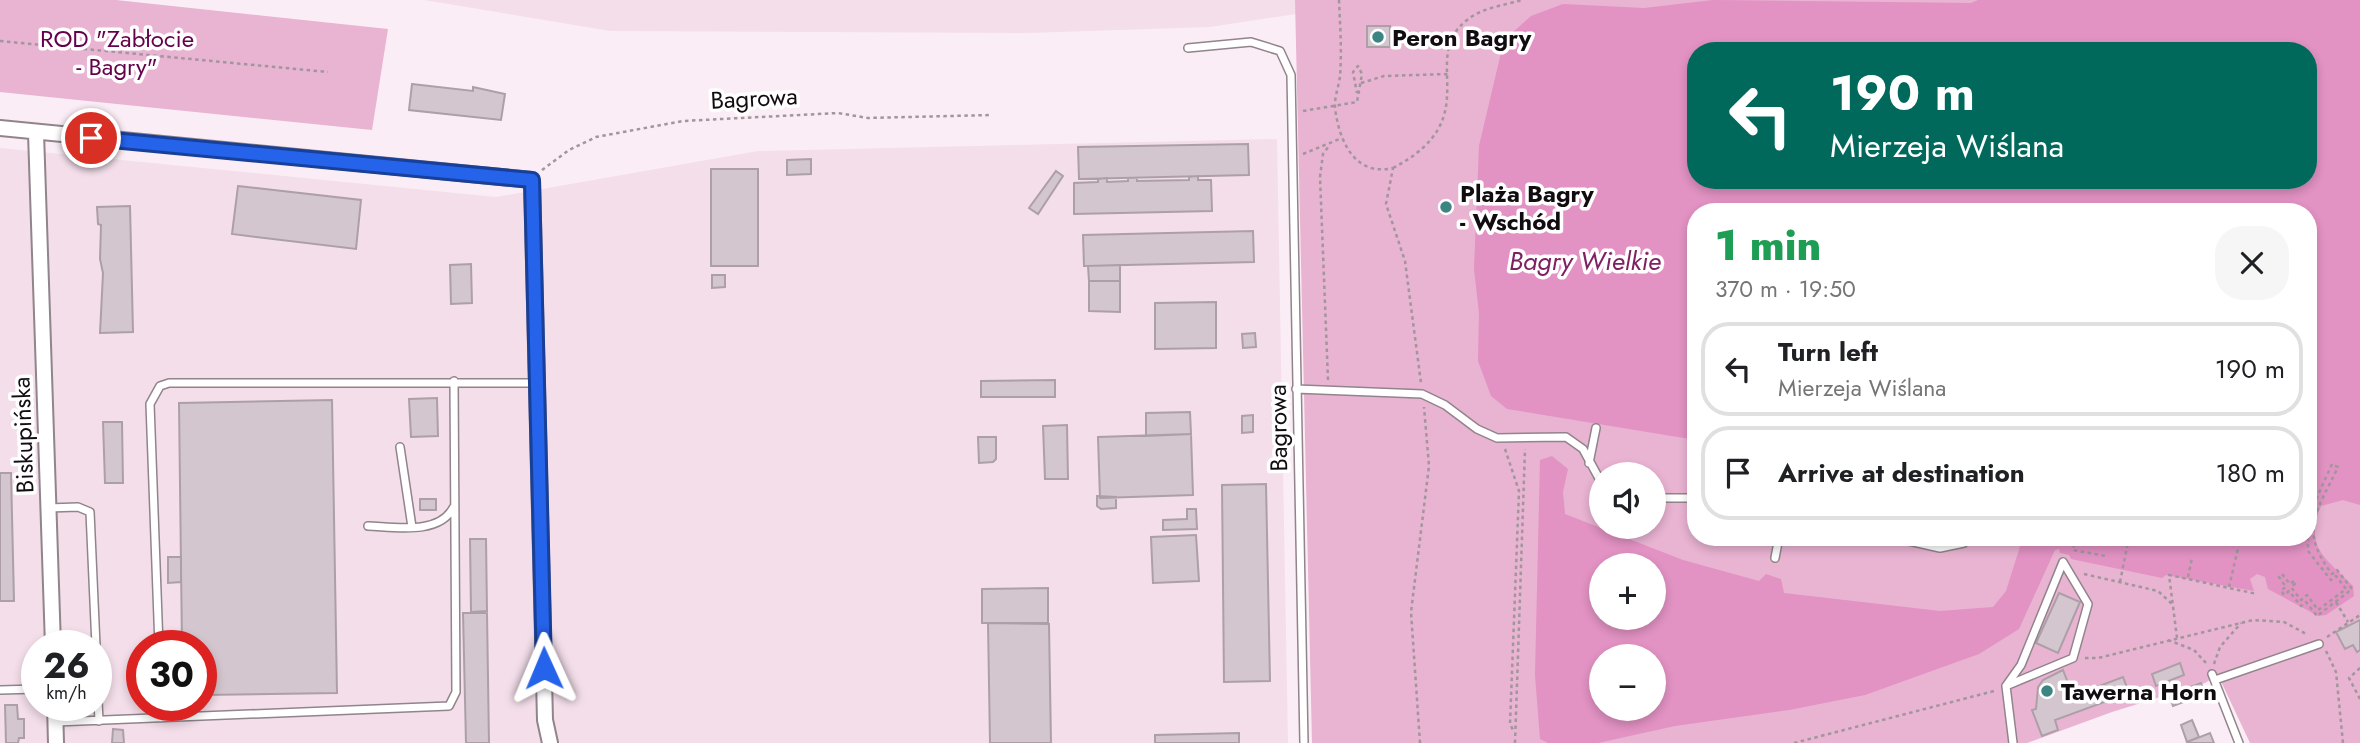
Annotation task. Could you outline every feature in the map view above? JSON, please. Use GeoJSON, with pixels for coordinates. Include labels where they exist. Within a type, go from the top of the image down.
{"type":"FeatureCollection","features":[{"type":"Feature","properties":{"kind":"street"},"geometry":{"type":"LineString","coordinates":[[0,128],[532,180],[545,720],[550,743]]}},
{"type":"Feature","properties":{"kind":"street","name":"Biskupińska"},"geometry":{"type":"LineString","coordinates":[[36,132],[52,630]]}},
{"type":"Feature","properties":{"kind":"street"},"geometry":{"type":"LineString","coordinates":[[56,722],[56,743]]}},
{"type":"Feature","properties":{"kind":"lane","name":"Bagrowa"},"geometry":{"type":"LineString","coordinates":[[1188,48],[1251,42],[1274,47],[1280,51],[1291,75],[1293,92],[1289,113],[1304,743]]}},
{"type":"Feature","properties":{"kind":"lane"},"geometry":{"type":"LineString","coordinates":[[217,716],[449,706],[456,692],[454,381]]}},
{"type":"Feature","properties":{"kind":"lane"},"geometry":{"type":"LineString","coordinates":[[158,630],[150,404],[160,386],[169,383],[538,383]]}},
{"type":"Feature","properties":{"kind":"lane"},"geometry":{"type":"LineString","coordinates":[[1296,389],[1422,394],[1445,405],[1477,429],[1496,438],[1566,437],[1583,449],[1589,463]]}},
{"type":"Feature","properties":{"kind":"lane"},"geometry":{"type":"LineString","coordinates":[[1589,462],[1596,428]]}},
{"type":"Feature","properties":{"kind":"lane"},"geometry":{"type":"LineString","coordinates":[[400,447],[412,527]]}},
{"type":"Feature","properties":{"kind":"lane"},"geometry":{"type":"LineString","coordinates":[[1666,498],[1687,498]]}},
{"type":"Feature","properties":{"kind":"lane"},"geometry":{"type":"LineString","coordinates":[[368,526],[412,527],[442,521],[455,504]]}},
{"type":"Feature","properties":{"kind":"lane"},"geometry":{"type":"LineString","coordinates":[[48,508],[78,507],[90,513],[95,630]]}},
{"type":"Feature","properties":{"kind":"lane"},"geometry":{"type":"LineString","coordinates":[[1775,558],[1777,546]]}},
{"type":"Feature","properties":{"kind":"lane"},"geometry":{"type":"LineString","coordinates":[[1931,546],[1950,546]]}},
{"type":"Feature","properties":{"kind":"lane"},"geometry":{"type":"LineString","coordinates":[[2006,686],[2073,658],[2088,604],[2063,562],[2021,665],[2006,686],[2013,743]]}},
{"type":"Feature","properties":{"kind":"lane"},"geometry":{"type":"LineString","coordinates":[[2239,743],[2214,677],[2319,644]]}},
{"type":"Feature","properties":{"kind":"lane"},"geometry":{"type":"LineString","coordinates":[[0,690],[21,689]]}},
{"type":"Feature","properties":{"kind":"lane"},"geometry":{"type":"LineString","coordinates":[[56,722],[99,721]]}},
{"type":"Feature","properties":{"kind":"path"},"geometry":{"type":"LineString","coordinates":[[1339,0],[1340,77],[1334,106],[1349,154],[1363,167],[1382,170],[1393,168],[1418,153],[1433,139],[1449,99],[1448,50],[1460,26],[1477,14],[1522,0]]}},
{"type":"Feature","properties":{"kind":"path"},"geometry":{"type":"LineString","coordinates":[[0,41],[328,72]]}},
{"type":"Feature","properties":{"kind":"path"},"geometry":{"type":"LineString","coordinates":[[1289,113],[1357,102],[1353,72],[1358,66],[1362,74],[1357,93]]}},
{"type":"Feature","properties":{"kind":"path"},"geometry":{"type":"LineString","coordinates":[[1361,83],[1398,75],[1448,74]]}},
{"type":"Feature","properties":{"kind":"path","name":"Bagrowa"},"geometry":{"type":"LineString","coordinates":[[532,180],[548,163],[596,137],[671,123],[838,113],[868,118],[992,115]]}},
{"type":"Feature","properties":{"kind":"path"},"geometry":{"type":"LineString","coordinates":[[1290,159],[1329,146],[1343,137]]}},
{"type":"Feature","properties":{"kind":"path"},"geometry":{"type":"LineString","coordinates":[[1328,390],[1320,177],[1323,154],[1329,146]]}},
{"type":"Feature","properties":{"kind":"path"},"geometry":{"type":"LineString","coordinates":[[1393,168],[1386,204],[1405,261],[1429,466],[1411,612],[1420,743]]}},
{"type":"Feature","properties":{"kind":"path"},"geometry":{"type":"LineString","coordinates":[[1496,438],[1508,454],[1519,491],[1510,724],[1515,734]]}},
{"type":"Feature","properties":{"kind":"path"},"geometry":{"type":"LineString","coordinates":[[1514,743],[1525,438]]}},
{"type":"Feature","properties":{"kind":"path"},"geometry":{"type":"LineString","coordinates":[[2317,497],[2332,464],[2338,467],[2317,513]]}},
{"type":"Feature","properties":{"kind":"path"},"geometry":{"type":"LineString","coordinates":[[2074,546],[2073,550],[2105,556],[2105,550]]}},
{"type":"Feature","properties":{"kind":"path"},"geometry":{"type":"LineString","coordinates":[[2120,582],[2127,546]]}},
{"type":"Feature","properties":{"kind":"path"},"geometry":{"type":"LineString","coordinates":[[2229,587],[2239,546]]}},
{"type":"Feature","properties":{"kind":"path"},"geometry":{"type":"LineString","coordinates":[[2308,546],[2308,551],[2331,580],[2336,576],[2346,589],[2318,610],[2307,596],[2301,600],[2291,587],[2296,583],[2294,581],[2290,584],[2282,574],[2278,577],[2286,587],[2281,590],[2284,595],[2289,591],[2301,606],[2306,602],[2317,616],[2352,589],[2337,570],[2332,574],[2316,552],[2315,546]]}},
{"type":"Feature","properties":{"kind":"path"},"geometry":{"type":"LineString","coordinates":[[2089,553],[2090,547]]}},
{"type":"Feature","properties":{"kind":"path"},"geometry":{"type":"LineString","coordinates":[[2188,577],[2192,558]]}},
{"type":"Feature","properties":{"kind":"path"},"geometry":{"type":"LineString","coordinates":[[2068,571],[2158,591],[2172,604]]}},
{"type":"Feature","properties":{"kind":"path"},"geometry":{"type":"LineString","coordinates":[[2177,638],[2169,575],[2257,594]]}},
{"type":"Feature","properties":{"kind":"path"},"geometry":{"type":"LineString","coordinates":[[2336,602],[2348,622]]}},
{"type":"Feature","properties":{"kind":"path"},"geometry":{"type":"LineString","coordinates":[[2334,629],[2360,615]]}},
{"type":"Feature","properties":{"kind":"path"},"geometry":{"type":"LineString","coordinates":[[2073,658],[2098,658],[2253,620],[2284,622],[2297,626],[2319,644],[2333,661],[2343,743]]}},
{"type":"Feature","properties":{"kind":"path"},"geometry":{"type":"LineString","coordinates":[[2214,677],[2220,647],[2241,623]]}},
{"type":"Feature","properties":{"kind":"path"},"geometry":{"type":"LineString","coordinates":[[2168,640],[2194,650],[2214,677]]}},
{"type":"Feature","properties":{"kind":"path"},"geometry":{"type":"LineString","coordinates":[[2360,668],[2349,678],[2360,699]]}},
{"type":"Feature","properties":{"kind":"path"},"geometry":{"type":"LineString","coordinates":[[1794,743],[1984,695],[2006,686]]}},
{"type":"Feature","properties":{"kind":"shaded area"},"geometry":{"type":"Polygon","coordinates":[[[424,0],[1388,0],[1210,27],[1028,33],[610,31],[424,0]]]}},
{"type":"Feature","properties":{"kind":"shaded area"},"geometry":{"type":"Polygon","coordinates":[[[1277,139],[1288,743],[0,743],[0,148],[496,197],[758,151],[1277,139]]]}},
{"type":"Feature","properties":{"kind":"green space","name":"ROD \"Zabłocie - Bagry\""},"geometry":{"type":"Polygon","coordinates":[[[0,0],[116,0],[388,29],[372,130],[0,92],[0,0]]]}},
{"type":"Feature","properties":{"kind":"green space"},"geometry":{"type":"Polygon","coordinates":[[[1295,0],[2360,0],[2360,743],[2250,743],[2218,675],[2205,683],[2112,712],[2027,743],[1312,743],[1295,0]]]}},
{"type":"Feature","properties":{"kind":"water","name":"Bagry Wielkie"},"geometry":{"type":"Polygon","coordinates":[[[1713,0],[1971,3],[1978,0],[2360,0],[2360,505],[2343,500],[2321,506],[2317,517],[2317,203],[1687,203],[1687,439],[1507,409],[1491,396],[1478,361],[1479,313],[1474,269],[1479,146],[1504,40],[1531,16],[1563,4],[1644,8],[1713,0]]]}},
{"type":"Feature","properties":{"kind":"water","name":"Bagry Wielkie"},"geometry":{"type":"Polygon","coordinates":[[[1552,456],[1568,469],[1563,492],[1565,514],[1589,523],[1589,539],[1629,539],[1665,553],[1589,553],[1589,630],[1666,630],[1666,553],[1759,581],[1766,574],[1781,579],[1784,593],[1940,611],[1993,607],[2006,591],[2020,546],[2317,544],[2326,559],[2353,586],[2354,596],[2326,615],[2318,616],[2268,589],[2265,577],[2257,574],[2250,579],[2254,591],[2166,575],[2162,578],[2071,559],[2069,555],[2060,553],[2059,549],[2055,550],[2019,629],[1979,654],[1865,695],[1789,710],[1675,726],[1598,743],[1548,743],[1540,739],[1535,675],[1540,460],[1552,456]]]}},
{"type":"Feature","properties":{"kind":"building","name":"Peron Bagry"},"geometry":{"type":"Polygon","coordinates":[[[1367,26],[1390,26],[1390,47],[1367,47],[1367,26]]]}},
{"type":"Feature","properties":{"kind":"building"},"geometry":{"type":"Polygon","coordinates":[[[412,84],[473,91],[473,87],[505,94],[501,120],[409,110],[412,84]]]}},
{"type":"Feature","properties":{"kind":"building"},"geometry":{"type":"Polygon","coordinates":[[[1248,144],[1249,175],[1079,179],[1078,147],[1248,144]]]}},
{"type":"Feature","properties":{"kind":"building"},"geometry":{"type":"Polygon","coordinates":[[[811,159],[811,174],[787,175],[787,160],[811,159]]]}},
{"type":"Feature","properties":{"kind":"building"},"geometry":{"type":"Polygon","coordinates":[[[711,169],[758,169],[758,266],[711,266],[711,169]]]}},
{"type":"Feature","properties":{"kind":"building"},"geometry":{"type":"Polygon","coordinates":[[[1056,171],[1063,176],[1038,214],[1029,208],[1056,171]]]}},
{"type":"Feature","properties":{"kind":"building"},"geometry":{"type":"Polygon","coordinates":[[[1198,176],[1198,180],[1211,180],[1212,211],[1074,214],[1074,183],[1098,182],[1098,179],[1107,178],[1107,182],[1128,181],[1128,178],[1137,178],[1137,181],[1189,180],[1189,177],[1198,176]]]}},
{"type":"Feature","properties":{"kind":"building"},"geometry":{"type":"Polygon","coordinates":[[[238,186],[361,200],[356,249],[232,234],[238,186]]]}},
{"type":"Feature","properties":{"kind":"building"},"geometry":{"type":"Polygon","coordinates":[[[130,206],[133,332],[100,333],[103,273],[100,259],[101,225],[98,224],[97,207],[130,206]]]}},
{"type":"Feature","properties":{"kind":"building"},"geometry":{"type":"Polygon","coordinates":[[[1253,231],[1254,262],[1084,266],[1083,235],[1253,231]]]}},
{"type":"Feature","properties":{"kind":"building"},"geometry":{"type":"Polygon","coordinates":[[[471,264],[472,303],[451,304],[450,265],[471,264]]]}},
{"type":"Feature","properties":{"kind":"building"},"geometry":{"type":"Polygon","coordinates":[[[1120,265],[1120,281],[1089,281],[1088,266],[1120,265]]]}},
{"type":"Feature","properties":{"kind":"building"},"geometry":{"type":"Polygon","coordinates":[[[712,275],[725,275],[725,287],[712,288],[712,275]]]}},
{"type":"Feature","properties":{"kind":"building"},"geometry":{"type":"Polygon","coordinates":[[[1089,281],[1120,281],[1120,312],[1089,311],[1089,281]]]}},
{"type":"Feature","properties":{"kind":"building"},"geometry":{"type":"Polygon","coordinates":[[[1216,302],[1216,348],[1155,349],[1155,303],[1216,302]]]}},
{"type":"Feature","properties":{"kind":"building"},"geometry":{"type":"Polygon","coordinates":[[[1255,333],[1256,347],[1243,348],[1242,334],[1255,333]]]}},
{"type":"Feature","properties":{"kind":"building"},"geometry":{"type":"Polygon","coordinates":[[[1055,380],[1055,397],[981,397],[981,381],[1055,380]]]}},
{"type":"Feature","properties":{"kind":"building"},"geometry":{"type":"Polygon","coordinates":[[[437,398],[438,436],[411,437],[409,399],[437,398]]]}},
{"type":"Feature","properties":{"kind":"building"},"geometry":{"type":"Polygon","coordinates":[[[332,400],[337,693],[217,695],[217,630],[182,630],[179,403],[332,400]]]}},
{"type":"Feature","properties":{"kind":"building"},"geometry":{"type":"Polygon","coordinates":[[[1190,412],[1191,434],[1146,436],[1146,413],[1190,412]]]}},
{"type":"Feature","properties":{"kind":"building"},"geometry":{"type":"Polygon","coordinates":[[[1253,415],[1253,432],[1242,433],[1242,416],[1253,415]]]}},
{"type":"Feature","properties":{"kind":"building"},"geometry":{"type":"Polygon","coordinates":[[[103,422],[122,422],[123,483],[105,483],[103,422]]]}},
{"type":"Feature","properties":{"kind":"building"},"geometry":{"type":"Polygon","coordinates":[[[1067,425],[1068,479],[1045,479],[1043,426],[1067,425]]]}},
{"type":"Feature","properties":{"kind":"building"},"geometry":{"type":"Polygon","coordinates":[[[1191,434],[1193,495],[1100,498],[1098,437],[1191,434]]]}},
{"type":"Feature","properties":{"kind":"building"},"geometry":{"type":"Polygon","coordinates":[[[978,437],[996,437],[996,459],[993,462],[979,463],[978,437]]]}},
{"type":"Feature","properties":{"kind":"building"},"geometry":{"type":"Polygon","coordinates":[[[0,473],[11,473],[14,601],[0,601],[0,473]]]}},
{"type":"Feature","properties":{"kind":"building"},"geometry":{"type":"Polygon","coordinates":[[[1266,484],[1270,681],[1224,682],[1222,485],[1266,484]]]}},
{"type":"Feature","properties":{"kind":"building"},"geometry":{"type":"Polygon","coordinates":[[[1097,496],[1116,497],[1116,508],[1101,509],[1097,506],[1097,496]]]}},
{"type":"Feature","properties":{"kind":"building"},"geometry":{"type":"Polygon","coordinates":[[[420,499],[436,499],[436,510],[420,510],[420,499]]]}},
{"type":"Feature","properties":{"kind":"building"},"geometry":{"type":"Polygon","coordinates":[[[1187,509],[1196,509],[1197,529],[1163,530],[1163,520],[1187,519],[1187,509]]]}},
{"type":"Feature","properties":{"kind":"building"},"geometry":{"type":"Polygon","coordinates":[[[1196,535],[1199,581],[1153,583],[1151,537],[1196,535]]]}},
{"type":"Feature","properties":{"kind":"building"},"geometry":{"type":"Polygon","coordinates":[[[470,539],[486,539],[487,611],[471,612],[470,539]]]}},
{"type":"Feature","properties":{"kind":"building"},"geometry":{"type":"Polygon","coordinates":[[[168,557],[181,557],[181,582],[168,583],[168,557]]]}},
{"type":"Feature","properties":{"kind":"building"},"geometry":{"type":"Polygon","coordinates":[[[1048,588],[1048,623],[982,623],[982,589],[1048,588]]]}},
{"type":"Feature","properties":{"kind":"building"},"geometry":{"type":"Polygon","coordinates":[[[2059,593],[2080,602],[2058,653],[2036,643],[2059,593]]]}},
{"type":"Feature","properties":{"kind":"building"},"geometry":{"type":"Polygon","coordinates":[[[463,613],[487,613],[489,743],[466,743],[463,613]]]}},
{"type":"Feature","properties":{"kind":"building"},"geometry":{"type":"Polygon","coordinates":[[[2360,620],[2360,650],[2357,652],[2353,645],[2345,649],[2336,632],[2360,620]]]}},
{"type":"Feature","properties":{"kind":"building"},"geometry":{"type":"Polygon","coordinates":[[[988,623],[1049,624],[1051,743],[990,743],[988,623]]]}},
{"type":"Feature","properties":{"kind":"building"},"geometry":{"type":"Polygon","coordinates":[[[2180,663],[2184,675],[2156,686],[2152,674],[2180,663]]]}},
{"type":"Feature","properties":{"kind":"building"},"geometry":{"type":"Polygon","coordinates":[[[2063,670],[2073,696],[2123,677],[2129,693],[2055,720],[2058,730],[2042,736],[2032,710],[2036,709],[2038,687],[2043,680],[2063,670]]]}},
{"type":"Feature","properties":{"kind":"building"},"geometry":{"type":"Polygon","coordinates":[[[2201,683],[2205,694],[2173,706],[2169,695],[2201,683]]]}},
{"type":"Feature","properties":{"kind":"building"},"geometry":{"type":"Polygon","coordinates":[[[5,705],[17,705],[18,719],[24,721],[24,738],[19,738],[18,743],[6,743],[5,705]]]}},
{"type":"Feature","properties":{"kind":"building"},"geometry":{"type":"Polygon","coordinates":[[[2192,720],[2199,737],[2187,742],[2181,725],[2192,720]]]}},
{"type":"Feature","properties":{"kind":"building"},"geometry":{"type":"Polygon","coordinates":[[[113,729],[123,730],[124,743],[112,743],[113,729]]]}},
{"type":"Feature","properties":{"kind":"building"},"geometry":{"type":"Polygon","coordinates":[[[1239,733],[1239,743],[1155,743],[1155,735],[1239,733]]]}},
{"type":"Feature","properties":{"kind":"building"},"geometry":{"type":"Polygon","coordinates":[[[2210,733],[2214,743],[2187,742],[2210,733]]]}},
{"type":"Feature","properties":{"kind":"place","name":"Peron Bagry"},"geometry":{"type":"Point","coordinates":[1378,37]}},
{"type":"Feature","properties":{"kind":"place","name":"Plaża Bagry - Wschód"},"geometry":{"type":"Point","coordinates":[1446,207]}},
{"type":"Feature","properties":{"kind":"place","name":"Tawerna Horn"},"geometry":{"type":"Point","coordinates":[2047,691]}},
{"type":"Feature","properties":{"kind":"route"},"geometry":{"type":"LineString","coordinates":[[91,138],[532,180],[544,668]]}}]}
